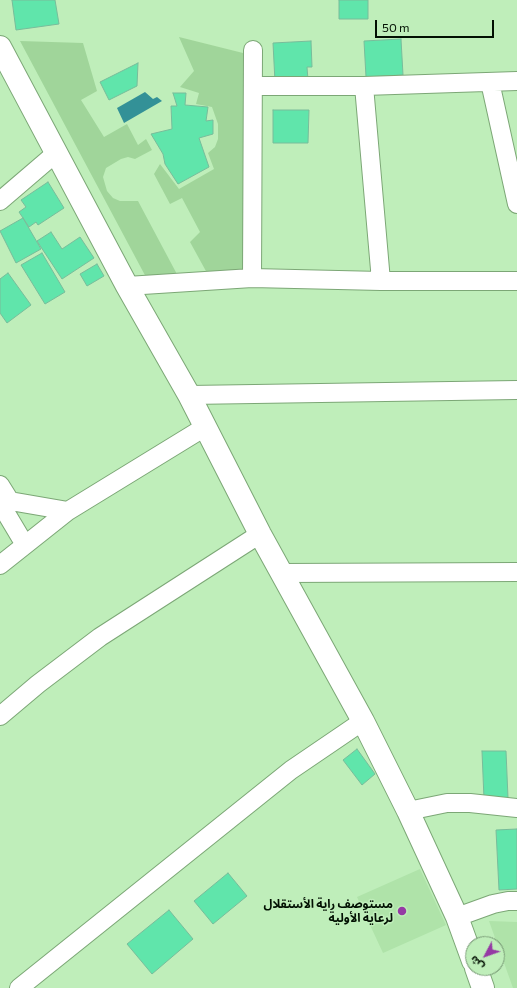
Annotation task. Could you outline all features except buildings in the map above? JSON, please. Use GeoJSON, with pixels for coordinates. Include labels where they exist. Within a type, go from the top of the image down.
{"type":"FeatureCollection","features":[{"type":"Feature","properties":{"kind":"main road"},"geometry":{"type":"LineString","coordinates":[[0,48],[126,286],[189,396],[260,534],[283,573],[362,721],[408,811],[457,917],[465,939]]}},
{"type":"Feature","properties":{"kind":"main road"},"geometry":{"type":"LineString","coordinates":[[479,976],[483,988]]}},
{"type":"Feature","properties":{"kind":"street"},"geometry":{"type":"LineString","coordinates":[[252,278],[254,50]]}},
{"type":"Feature","properties":{"kind":"street"},"geometry":{"type":"LineString","coordinates":[[254,86],[364,86],[517,81]]}},
{"type":"Feature","properties":{"kind":"street"},"geometry":{"type":"LineString","coordinates":[[490,82],[517,204]]}},
{"type":"Feature","properties":{"kind":"street"},"geometry":{"type":"LineString","coordinates":[[364,86],[381,281]]}},
{"type":"Feature","properties":{"kind":"street"},"geometry":{"type":"LineString","coordinates":[[0,201],[56,153]]}},
{"type":"Feature","properties":{"kind":"street"},"geometry":{"type":"LineString","coordinates":[[126,286],[252,278],[381,281],[517,281]]}},
{"type":"Feature","properties":{"kind":"street"},"geometry":{"type":"LineString","coordinates":[[189,396],[517,390]]}},
{"type":"Feature","properties":{"kind":"street"},"geometry":{"type":"LineString","coordinates":[[0,565],[68,511],[205,427]]}},
{"type":"Feature","properties":{"kind":"street"},"geometry":{"type":"LineString","coordinates":[[0,485],[4,502],[25,545]]}},
{"type":"Feature","properties":{"kind":"street"},"geometry":{"type":"LineString","coordinates":[[4,502],[68,511]]}},
{"type":"Feature","properties":{"kind":"street"},"geometry":{"type":"LineString","coordinates":[[0,716],[38,684],[100,637],[260,534]]}},
{"type":"Feature","properties":{"kind":"street"},"geometry":{"type":"LineString","coordinates":[[283,573],[517,572]]}},
{"type":"Feature","properties":{"kind":"street"},"geometry":{"type":"LineString","coordinates":[[19,988],[291,770],[362,721]]}},
{"type":"Feature","properties":{"kind":"street"},"geometry":{"type":"LineString","coordinates":[[408,811],[447,803],[470,803],[517,808]]}},
{"type":"Feature","properties":{"kind":"street"},"geometry":{"type":"LineString","coordinates":[[457,917],[493,904],[517,901]]}},
{"type":"Feature","properties":{"kind":"shaded area"},"geometry":{"type":"Polygon","coordinates":[[[179,37],[247,54],[244,273],[207,273],[190,242],[200,232],[182,198],[170,204],[154,174],[160,164],[179,189],[214,169],[208,153],[215,147],[218,139],[218,124],[212,107],[196,104],[199,93],[180,87],[194,71],[179,37]]]}},
{"type":"Feature","properties":{"kind":"shaded area"},"geometry":{"type":"Polygon","coordinates":[[[20,41],[83,43],[97,91],[81,100],[104,137],[127,124],[138,145],[146,139],[152,150],[135,159],[128,157],[121,159],[106,168],[103,177],[107,191],[113,198],[120,201],[138,201],[179,278],[147,279],[20,41]]]}},
{"type":"Feature","properties":{"kind":"shaded area","name":"مستوصف راية الأستقلال لرعاية الأولية"},"geometry":{"type":"Polygon","coordinates":[[[420,869],[446,925],[383,953],[357,897],[420,869]]]}},
{"type":"Feature","properties":{"kind":"shaded area"},"geometry":{"type":"Polygon","coordinates":[[[489,921],[517,922],[517,988],[513,988],[505,966],[505,936],[494,936],[489,921]]]}},
{"type":"Feature","properties":{"kind":"water"},"geometry":{"type":"Polygon","coordinates":[[[145,92],[153,99],[157,97],[162,101],[124,123],[117,108],[145,92]]]}},
{"type":"Feature","properties":{"kind":"place","name":"مستوصف راية الأستقلال لرعاية الأولية"},"geometry":{"type":"Point","coordinates":[402,911]}}]}
